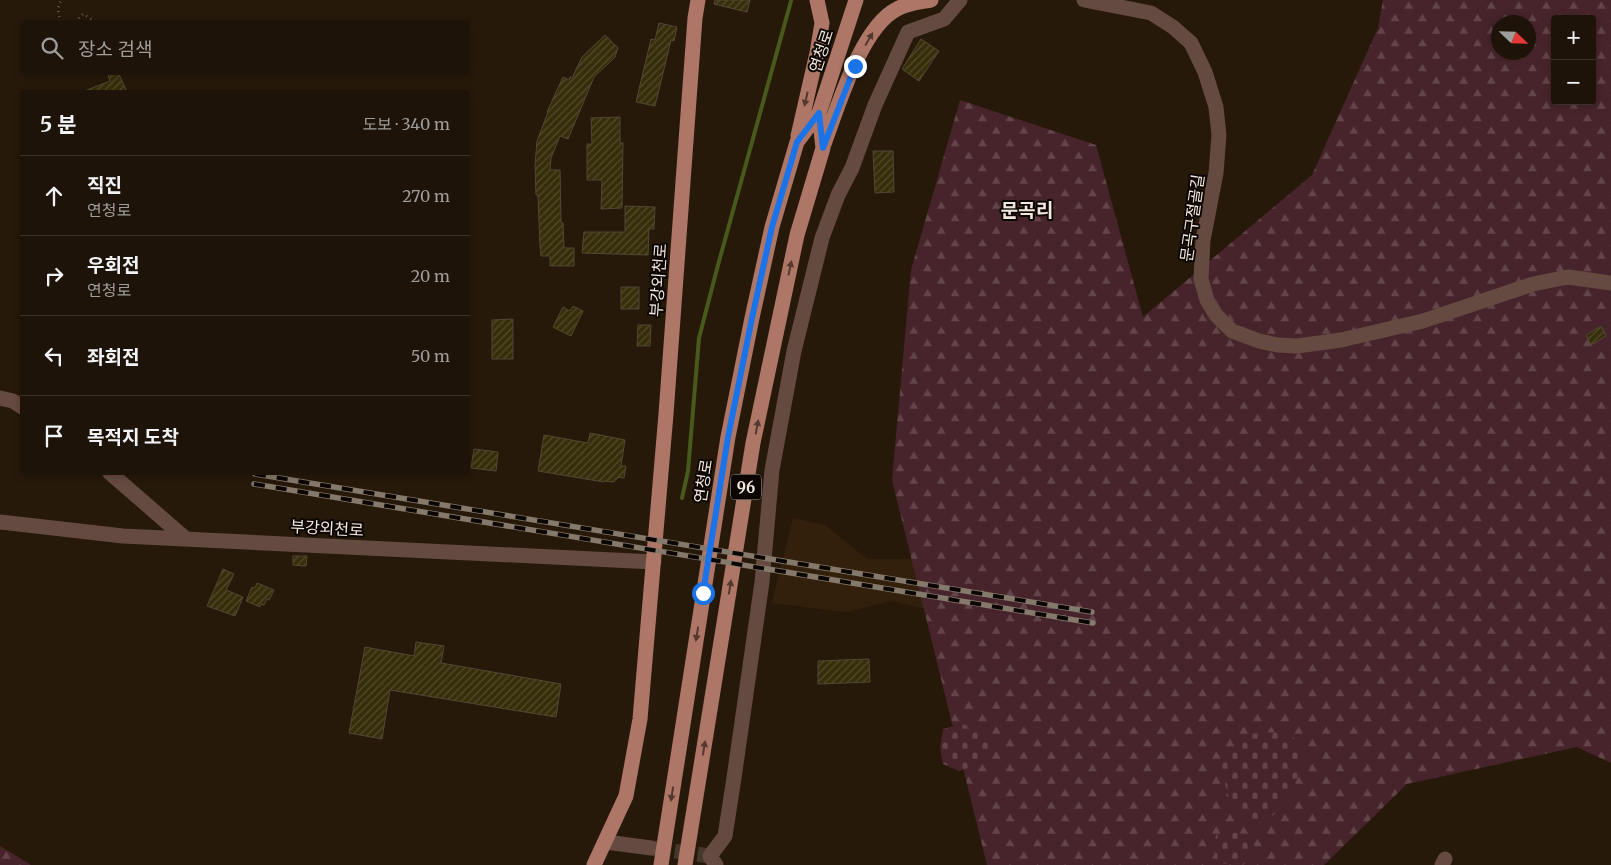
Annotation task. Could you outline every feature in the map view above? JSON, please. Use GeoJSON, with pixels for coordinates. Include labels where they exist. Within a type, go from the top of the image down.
{"type":"FeatureCollection","features":[{"type":"Feature","properties":{"kind":"main road","name":"부강외천로"},"geometry":{"type":"LineString","coordinates":[[594,865],[626,796],[640,719],[698,0]]}},
{"type":"Feature","properties":{"kind":"main road"},"geometry":{"type":"LineString","coordinates":[[797,142],[822,23],[817,0]]}},
{"type":"Feature","properties":{"kind":"main road","name":"연청로"},"geometry":{"type":"LineString","coordinates":[[660,865],[728,437],[770,236],[797,142],[819,113],[856,0]]}},
{"type":"Feature","properties":{"kind":"main road"},"geometry":{"type":"LineString","coordinates":[[823,148],[849,80],[868,38],[882,20],[897,9],[930,0]]}},
{"type":"Feature","properties":{"kind":"main road","name":"연청로"},"geometry":{"type":"LineString","coordinates":[[685,865],[754,443],[797,235],[823,148],[819,113]]}},
{"type":"Feature","properties":{"kind":"street"},"geometry":{"type":"LineString","coordinates":[[713,861],[725,836],[734,778],[762,582],[772,470],[794,351],[822,238],[838,195],[852,168],[875,105],[908,32],[944,19],[960,0]]}},
{"type":"Feature","properties":{"kind":"street","name":"문곡구절골길"},"geometry":{"type":"LineString","coordinates":[[1084,0],[1151,13],[1173,27],[1191,43],[1205,72],[1216,107],[1219,135],[1216,173],[1203,240],[1201,279],[1208,300],[1216,315],[1232,331],[1258,341],[1297,346],[1341,340],[1424,321],[1534,284],[1568,278],[1611,283]]}},
{"type":"Feature","properties":{"kind":"street"},"geometry":{"type":"LineString","coordinates":[[0,398],[13,401],[20,406]]}},
{"type":"Feature","properties":{"kind":"street"},"geometry":{"type":"LineString","coordinates":[[112,475],[186,539]]}},
{"type":"Feature","properties":{"kind":"street","name":"부강외천로"},"geometry":{"type":"LineString","coordinates":[[0,522],[123,536],[654,562]]}},
{"type":"Feature","properties":{"kind":"street"},"geometry":{"type":"LineString","coordinates":[[606,842],[651,848]]}},
{"type":"Feature","properties":{"kind":"path"},"geometry":{"type":"LineString","coordinates":[[60,20],[58,8],[62,0]]}},
{"type":"Feature","properties":{"kind":"path"},"geometry":{"type":"LineString","coordinates":[[77,20],[83,14],[93,20]]}},
{"type":"Feature","properties":{"kind":"shaded area"},"geometry":{"type":"Polygon","coordinates":[[[793,518],[825,525],[867,559],[963,559],[1005,627],[891,601],[846,612],[772,603],[793,518]]]}},
{"type":"Feature","properties":{"kind":"green space"},"geometry":{"type":"Polygon","coordinates":[[[1383,0],[1611,0],[1611,763],[1577,747],[1407,784],[1324,865],[987,865],[892,480],[911,270],[960,100],[1096,145],[1143,317],[1312,175],[1378,28],[1383,0]]]}},
{"type":"Feature","properties":{"kind":"green space"},"geometry":{"type":"Polygon","coordinates":[[[961,724],[976,728],[989,741],[989,755],[981,764],[959,771],[943,764],[940,748],[943,729],[961,724]]]}},
{"type":"Feature","properties":{"kind":"green space"},"geometry":{"type":"Polygon","coordinates":[[[1277,732],[1294,738],[1304,754],[1292,795],[1271,818],[1253,824],[1235,810],[1227,792],[1221,766],[1229,750],[1248,734],[1277,732]]]}},
{"type":"Feature","properties":{"kind":"green space"},"geometry":{"type":"Polygon","coordinates":[[[1231,832],[1245,834],[1254,844],[1251,857],[1243,865],[1217,863],[1213,848],[1216,835],[1231,832]]]}},
{"type":"Feature","properties":{"kind":"green space"},"geometry":{"type":"Polygon","coordinates":[[[0,846],[31,865],[0,865],[0,846]]]}},
{"type":"Feature","properties":{"kind":"building"},"geometry":{"type":"Polygon","coordinates":[[[715,0],[750,0],[747,12],[714,4],[715,0]]]}},
{"type":"Feature","properties":{"kind":"building"},"geometry":{"type":"Polygon","coordinates":[[[659,23],[677,27],[674,41],[671,40],[655,106],[636,102],[651,39],[655,40],[659,23]]]}},
{"type":"Feature","properties":{"kind":"building"},"geometry":{"type":"Polygon","coordinates":[[[605,35],[618,48],[615,57],[594,77],[568,139],[560,136],[551,158],[550,170],[560,170],[561,223],[563,223],[564,248],[574,248],[574,266],[550,266],[550,256],[541,256],[538,195],[536,195],[535,165],[537,141],[547,112],[563,77],[569,80],[570,77],[572,78],[582,57],[605,35]]]}},
{"type":"Feature","properties":{"kind":"building"},"geometry":{"type":"Polygon","coordinates":[[[921,39],[939,51],[919,81],[902,69],[921,39]]]}},
{"type":"Feature","properties":{"kind":"building"},"geometry":{"type":"Polygon","coordinates":[[[108,75],[119,75],[126,90],[87,90],[110,81],[108,75]]]}},
{"type":"Feature","properties":{"kind":"building"},"geometry":{"type":"Polygon","coordinates":[[[620,117],[620,143],[623,143],[622,208],[601,209],[602,180],[587,180],[587,144],[592,144],[591,118],[620,117]]]}},
{"type":"Feature","properties":{"kind":"building"},"geometry":{"type":"Polygon","coordinates":[[[873,151],[893,151],[894,192],[875,193],[873,151]]]}},
{"type":"Feature","properties":{"kind":"building"},"geometry":{"type":"Polygon","coordinates":[[[625,206],[655,207],[654,229],[649,229],[648,255],[582,253],[584,232],[625,232],[625,206]]]}},
{"type":"Feature","properties":{"kind":"building"},"geometry":{"type":"Polygon","coordinates":[[[621,287],[639,287],[639,309],[621,309],[621,287]]]}},
{"type":"Feature","properties":{"kind":"building"},"geometry":{"type":"Polygon","coordinates":[[[573,306],[583,311],[571,336],[553,327],[563,307],[570,311],[573,306]]]}},
{"type":"Feature","properties":{"kind":"building"},"geometry":{"type":"Polygon","coordinates":[[[513,319],[513,359],[492,359],[492,320],[513,319]]]}},
{"type":"Feature","properties":{"kind":"building"},"geometry":{"type":"Polygon","coordinates":[[[638,325],[651,325],[650,346],[637,346],[638,325]]]}},
{"type":"Feature","properties":{"kind":"building"},"geometry":{"type":"Polygon","coordinates":[[[1601,326],[1606,336],[1591,345],[1586,335],[1601,326]]]}},
{"type":"Feature","properties":{"kind":"building"},"geometry":{"type":"Polygon","coordinates":[[[590,433],[625,440],[621,466],[626,466],[624,478],[619,477],[613,482],[604,482],[538,471],[544,435],[588,443],[590,433]]]}},
{"type":"Feature","properties":{"kind":"building"},"geometry":{"type":"Polygon","coordinates":[[[474,449],[498,452],[496,471],[471,468],[474,449]]]}},
{"type":"Feature","properties":{"kind":"building"},"geometry":{"type":"Polygon","coordinates":[[[293,556],[307,556],[306,566],[293,565],[293,556]]]}},
{"type":"Feature","properties":{"kind":"building"},"geometry":{"type":"Polygon","coordinates":[[[223,569],[234,574],[226,590],[243,597],[235,616],[207,606],[223,569]]]}},
{"type":"Feature","properties":{"kind":"building"},"geometry":{"type":"Polygon","coordinates":[[[257,583],[274,590],[269,600],[267,599],[264,605],[261,604],[260,607],[246,601],[252,587],[255,588],[257,583]]]}},
{"type":"Feature","properties":{"kind":"building"},"geometry":{"type":"Polygon","coordinates":[[[416,642],[444,646],[441,663],[561,684],[556,717],[390,690],[382,739],[349,733],[365,647],[414,656],[416,642]]]}},
{"type":"Feature","properties":{"kind":"building"},"geometry":{"type":"Polygon","coordinates":[[[869,659],[870,682],[818,684],[818,661],[869,659]]]}},
{"type":"Feature","properties":{"kind":"waterway"},"geometry":{"type":"LineString","coordinates":[[682,498],[688,471],[699,338],[791,1]]}},
{"type":"Feature","properties":{"kind":"tunnel"},"geometry":{"type":"LineString","coordinates":[[652,848],[710,856]]}},
{"type":"Feature","properties":{"kind":"railway"},"geometry":{"type":"LineString","coordinates":[[261,475],[1092,612]]}},
{"type":"Feature","properties":{"kind":"railway"},"geometry":{"type":"LineString","coordinates":[[254,484],[1093,623]]}},
{"type":"Feature","properties":{"kind":"district","name":"문곡리"},"geometry":{"type":"Point","coordinates":[1027,210]}},
{"type":"Feature","properties":{"kind":"route"},"geometry":{"type":"LineString","coordinates":[[703,593],[728,437],[772,227],[797,142],[819,113],[823,148],[855,66]]}}]}
